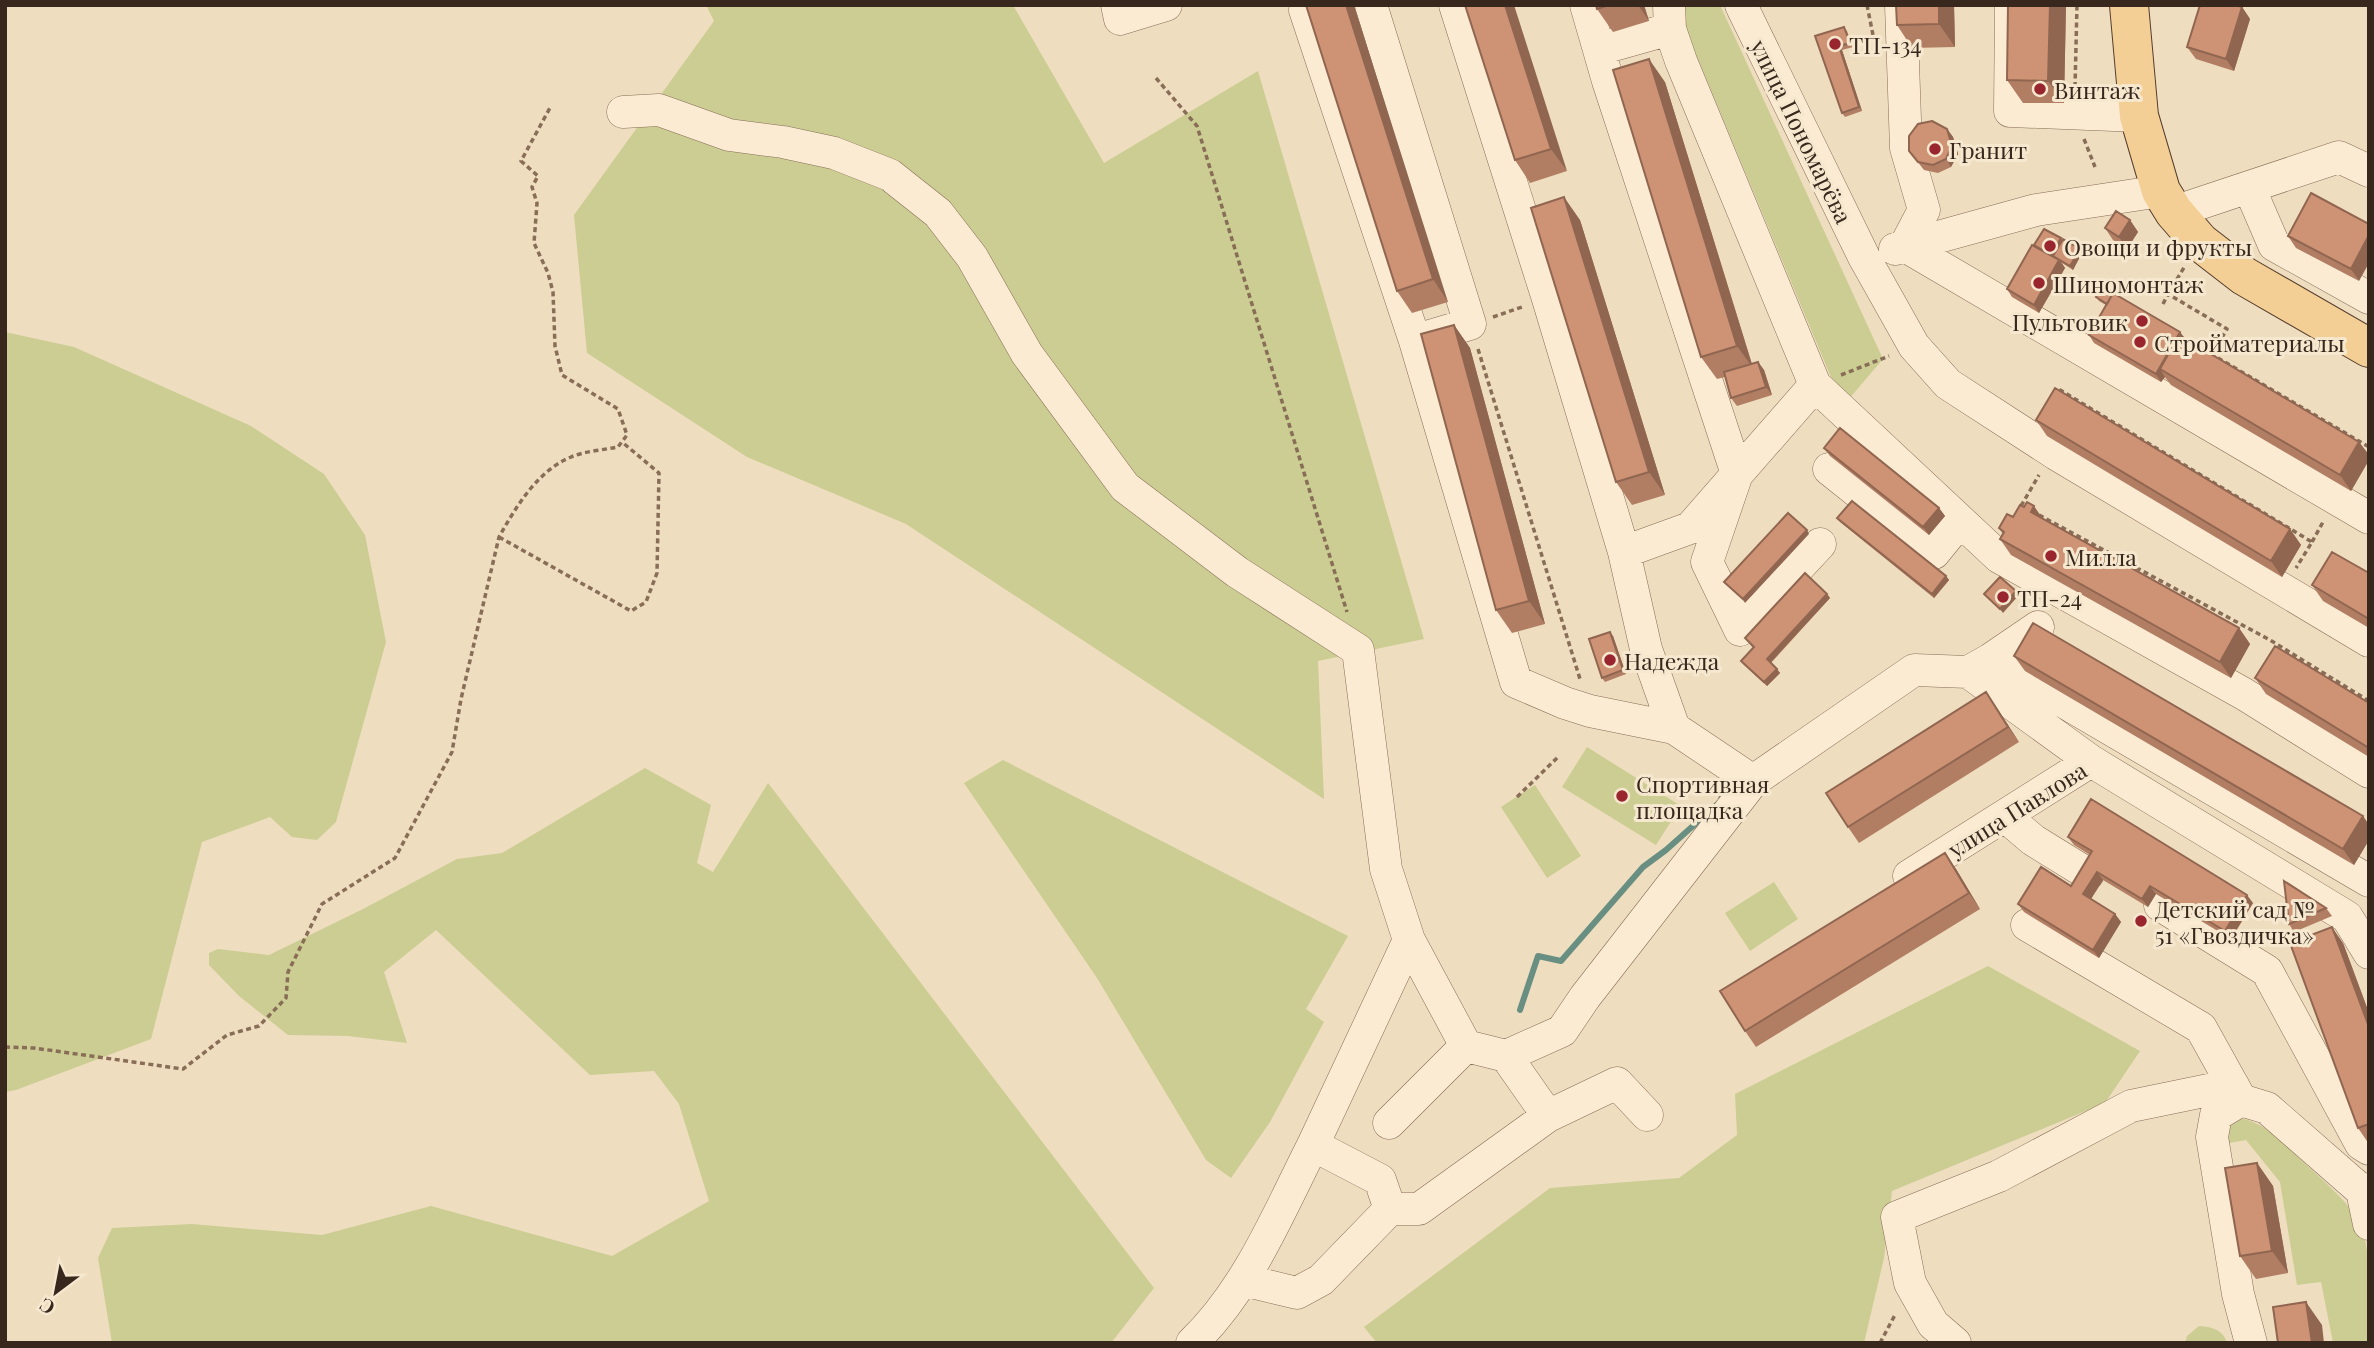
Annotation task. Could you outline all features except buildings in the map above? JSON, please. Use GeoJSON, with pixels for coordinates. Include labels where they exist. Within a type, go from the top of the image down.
{"type":"FeatureCollection","features":[{"type":"Feature","properties":{"kind":"main road"},"geometry":{"type":"LineString","coordinates":[[2136,12],[2138,116],[2168,201],[2200,242],[2244,276],[2369,348]]}},
{"type":"Feature","properties":{"kind":"street"},"geometry":{"type":"LineString","coordinates":[[1117,5],[1120,19],[1166,5]]}},
{"type":"Feature","properties":{"kind":"street"},"geometry":{"type":"LineString","coordinates":[[1319,5],[1304,10],[1415,341],[1516,682],[1590,711],[1674,728],[1753,781]]}},
{"type":"Feature","properties":{"kind":"street"},"geometry":{"type":"LineString","coordinates":[[1371,5],[1470,324],[1415,341]]}},
{"type":"Feature","properties":{"kind":"street"},"geometry":{"type":"LineString","coordinates":[[1455,5],[1624,552],[1646,649],[1674,728]]}},
{"type":"Feature","properties":{"kind":"street"},"geometry":{"type":"LineString","coordinates":[[1586,5],[1599,49],[1644,71],[1815,385],[1999,556],[2244,694],[2369,772]]}},
{"type":"Feature","properties":{"kind":"street","name":"улица Пономарёва"},"geometry":{"type":"LineString","coordinates":[[1741,5],[1864,257],[1914,346],[1948,384],[1987,411],[2369,642]]}},
{"type":"Feature","properties":{"kind":"street"},"geometry":{"type":"LineString","coordinates":[[1901,5],[1906,148],[1924,210],[1905,246]]}},
{"type":"Feature","properties":{"kind":"street"},"geometry":{"type":"LineString","coordinates":[[2011,5],[2010,111],[2138,116]]}},
{"type":"Feature","properties":{"kind":"street"},"geometry":{"type":"LineString","coordinates":[[1599,49],[1670,17]]}},
{"type":"Feature","properties":{"kind":"street"},"geometry":{"type":"LineString","coordinates":[[1670,17],[1644,71],[1737,474],[1707,562],[1740,630],[1820,544]]}},
{"type":"Feature","properties":{"kind":"street"},"geometry":{"type":"LineString","coordinates":[[623,112],[659,110],[729,135],[783,142],[834,153],[890,175],[938,213],[972,257],[1027,354],[1125,487],[1237,572],[1358,650],[1386,869],[1409,940],[1466,1046],[1506,1056],[1562,1031],[1585,997],[1753,781],[1914,670],[1979,665],[2038,627]]}},
{"type":"Feature","properties":{"kind":"street"},"geometry":{"type":"LineString","coordinates":[[1864,257],[2036,210],[2168,201],[2249,187],[2339,157],[2369,171]]}},
{"type":"Feature","properties":{"kind":"street"},"geometry":{"type":"LineString","coordinates":[[2249,187],[2274,245],[2369,298]]}},
{"type":"Feature","properties":{"kind":"street"},"geometry":{"type":"LineString","coordinates":[[1905,246],[2367,513]]}},
{"type":"Feature","properties":{"kind":"street"},"geometry":{"type":"LineString","coordinates":[[1624,552],[1690,528],[1815,385]]}},
{"type":"Feature","properties":{"kind":"street"},"geometry":{"type":"LineString","coordinates":[[1829,469],[1934,554],[1960,521]]}},
{"type":"Feature","properties":{"kind":"street"},"geometry":{"type":"LineString","coordinates":[[1979,665],[2091,761]]}},
{"type":"Feature","properties":{"kind":"street"},"geometry":{"type":"LineString","coordinates":[[1979,665],[2369,881]]}},
{"type":"Feature","properties":{"kind":"street","name":"улица Павлова"},"geometry":{"type":"LineString","coordinates":[[1883,892],[2091,761],[2347,916],[2369,953]]}},
{"type":"Feature","properties":{"kind":"street"},"geometry":{"type":"LineString","coordinates":[[2005,816],[2034,840],[2088,874]]}},
{"type":"Feature","properties":{"kind":"street"},"geometry":{"type":"LineString","coordinates":[[2160,905],[2267,971],[2361,1144],[2369,1149]]}},
{"type":"Feature","properties":{"kind":"street"},"geometry":{"type":"LineString","coordinates":[[2027,925],[2201,1028],[2237,1092],[2267,1108],[2365,1190],[2369,1224]]}},
{"type":"Feature","properties":{"kind":"street"},"geometry":{"type":"LineString","coordinates":[[1192,1343],[1213,1323],[1243,1280],[1313,1145],[1409,940]]}},
{"type":"Feature","properties":{"kind":"street"},"geometry":{"type":"LineString","coordinates":[[1389,1123],[1466,1046]]}},
{"type":"Feature","properties":{"kind":"street"},"geometry":{"type":"LineString","coordinates":[[1506,1056],[1548,1116]]}},
{"type":"Feature","properties":{"kind":"street"},"geometry":{"type":"LineString","coordinates":[[1243,1280],[1297,1293],[1321,1280],[1390,1209],[1419,1209],[1548,1116],[1618,1083],[1647,1115]]}},
{"type":"Feature","properties":{"kind":"street"},"geometry":{"type":"LineString","coordinates":[[1955,1343],[1933,1324],[1910,1283],[1897,1217],[1999,1176],[2131,1106],[2237,1092]]}},
{"type":"Feature","properties":{"kind":"street"},"geometry":{"type":"LineString","coordinates":[[2237,1092],[2216,1115],[2212,1137],[2238,1294],[2251,1343]]}},
{"type":"Feature","properties":{"kind":"street"},"geometry":{"type":"LineString","coordinates":[[1313,1145],[1380,1180],[1390,1209]]}},
{"type":"Feature","properties":{"kind":"path"},"geometry":{"type":"LineString","coordinates":[[1156,78],[1197,126],[1358,650]]}},
{"type":"Feature","properties":{"kind":"path"},"geometry":{"type":"LineString","coordinates":[[5,1047],[47,1050],[183,1069],[227,1035],[259,1026],[286,998],[288,972],[322,904],[395,858],[452,752],[461,699],[499,537],[511,515],[549,469],[572,457],[618,447],[627,435],[618,409],[562,375],[555,346],[553,292],[548,273],[534,243],[537,203],[532,187],[538,176],[521,161],[551,106]]}},
{"type":"Feature","properties":{"kind":"path"},"geometry":{"type":"LineString","coordinates":[[2163,304],[2168,294],[2227,329],[2212,354]]}},
{"type":"Feature","properties":{"kind":"path"},"geometry":{"type":"LineString","coordinates":[[1548,299],[1470,324],[1590,711]]}},
{"type":"Feature","properties":{"kind":"path"},"geometry":{"type":"LineString","coordinates":[[2196,345],[2369,447]]}},
{"type":"Feature","properties":{"kind":"path"},"geometry":{"type":"LineString","coordinates":[[1815,385],[1914,346]]}},
{"type":"Feature","properties":{"kind":"path"},"geometry":{"type":"LineString","coordinates":[[2051,398],[2057,388],[2312,541],[2283,590]]}},
{"type":"Feature","properties":{"kind":"path"},"geometry":{"type":"LineString","coordinates":[[2099,423],[2103,416]]}},
{"type":"Feature","properties":{"kind":"path"},"geometry":{"type":"LineString","coordinates":[[499,537],[631,611],[646,602],[657,573],[659,473],[622,442]]}},
{"type":"Feature","properties":{"kind":"path"},"geometry":{"type":"LineString","coordinates":[[2019,509],[2040,476],[2032,471]]}},
{"type":"Feature","properties":{"kind":"path"},"geometry":{"type":"LineString","coordinates":[[2033,512],[2270,640],[2369,701]]}},
{"type":"Feature","properties":{"kind":"path"},"geometry":{"type":"LineString","coordinates":[[1517,797],[1559,756]]}},
{"type":"Feature","properties":{"kind":"green space"},"geometry":{"type":"Polygon","coordinates":[[[706,5],[1013,5],[1104,163],[1258,71],[1424,639],[1318,661],[1324,799],[906,524],[747,457],[587,353],[574,215],[714,21],[706,5]]]}},
{"type":"Feature","properties":{"kind":"green space"},"geometry":{"type":"Polygon","coordinates":[[[1683,5],[1720,5],[1883,359],[1843,406],[1685,28],[1683,5]]]}},
{"type":"Feature","properties":{"kind":"green space"},"geometry":{"type":"Polygon","coordinates":[[[5,332],[74,347],[251,426],[324,474],[365,535],[386,642],[336,822],[317,840],[292,837],[270,817],[202,842],[151,1039],[5,1092],[5,332]]]}},
{"type":"Feature","properties":{"kind":"green space","name":"Спортивная площадка"},"geometry":{"type":"Polygon","coordinates":[[[1587,747],[1681,806],[1656,845],[1562,787],[1587,747]]]}},
{"type":"Feature","properties":{"kind":"green space"},"geometry":{"type":"Polygon","coordinates":[[[1003,760],[1348,936],[1306,1009],[1324,1022],[1270,1122],[1231,1178],[1206,1160],[1097,978],[964,783],[1003,760]]]}},
{"type":"Feature","properties":{"kind":"green space"},"geometry":{"type":"Polygon","coordinates":[[[645,768],[711,805],[697,863],[713,872],[768,783],[1154,1288],[1111,1343],[112,1343],[98,1258],[112,1228],[192,1224],[322,1235],[431,1206],[612,1256],[709,1201],[679,1104],[654,1071],[590,1075],[436,930],[384,972],[407,1043],[348,1036],[288,1035],[239,996],[209,965],[209,953],[218,949],[269,955],[457,859],[502,853],[645,768]]]}},
{"type":"Feature","properties":{"kind":"green space"},"geometry":{"type":"Polygon","coordinates":[[[1535,785],[1581,856],[1547,878],[1501,807],[1535,785]]]}},
{"type":"Feature","properties":{"kind":"green space"},"geometry":{"type":"Polygon","coordinates":[[[1774,882],[1798,919],[1750,951],[1725,913],[1774,882]]]}},
{"type":"Feature","properties":{"kind":"green space"},"geometry":{"type":"Polygon","coordinates":[[[1988,966],[2140,1051],[2105,1103],[1892,1191],[1884,1258],[1864,1343],[1377,1343],[1364,1327],[1550,1188],[1679,1178],[1737,1135],[1735,1094],[1988,966]]]}},
{"type":"Feature","properties":{"kind":"green space"},"geometry":{"type":"Polygon","coordinates":[[[2241,1118],[2259,1125],[2282,1142],[2339,1196],[2358,1220],[2363,1231],[2368,1262],[2369,1343],[2333,1343],[2321,1282],[2297,1285],[2280,1182],[2246,1140],[2224,1144],[2226,1125],[2241,1118]]]}},
{"type":"Feature","properties":{"kind":"green space"},"geometry":{"type":"Polygon","coordinates":[[[2199,1326],[2220,1332],[2227,1343],[2185,1343],[2187,1336],[2199,1326]]]}},
{"type":"Feature","properties":{"kind":"waterway"},"geometry":{"type":"LineString","coordinates":[[1520,1010],[1538,956],[1561,961],[1643,867],[1721,801],[1723,789]]}},
{"type":"Feature","properties":{"kind":"place","name":"ТП-134"},"geometry":{"type":"Point","coordinates":[1835,44]}},
{"type":"Feature","properties":{"kind":"place","name":"Винтаж"},"geometry":{"type":"Point","coordinates":[2040,89]}},
{"type":"Feature","properties":{"kind":"place","name":"Гранит"},"geometry":{"type":"Point","coordinates":[1935,149]}},
{"type":"Feature","properties":{"kind":"place","name":"Овощи и фрукты"},"geometry":{"type":"Point","coordinates":[2050,246]}},
{"type":"Feature","properties":{"kind":"place","name":"Шиномонтаж"},"geometry":{"type":"Point","coordinates":[2039,283]}},
{"type":"Feature","properties":{"kind":"place","name":"Пультовик"},"geometry":{"type":"Point","coordinates":[2142,321]}},
{"type":"Feature","properties":{"kind":"place","name":"Стройматериалы"},"geometry":{"type":"Point","coordinates":[2140,342]}},
{"type":"Feature","properties":{"kind":"place","name":"Милла"},"geometry":{"type":"Point","coordinates":[2051,556]}},
{"type":"Feature","properties":{"kind":"place","name":"ТП-24"},"geometry":{"type":"Point","coordinates":[2003,597]}},
{"type":"Feature","properties":{"kind":"place","name":"Надежда"},"geometry":{"type":"Point","coordinates":[1610,660]}},
{"type":"Feature","properties":{"kind":"place","name":"Спортивная площадка"},"geometry":{"type":"Point","coordinates":[1622,796]}},
{"type":"Feature","properties":{"kind":"place","name":"Детский сад № 51 «Гвоздичка»"},"geometry":{"type":"Point","coordinates":[2141,921]}}]}
